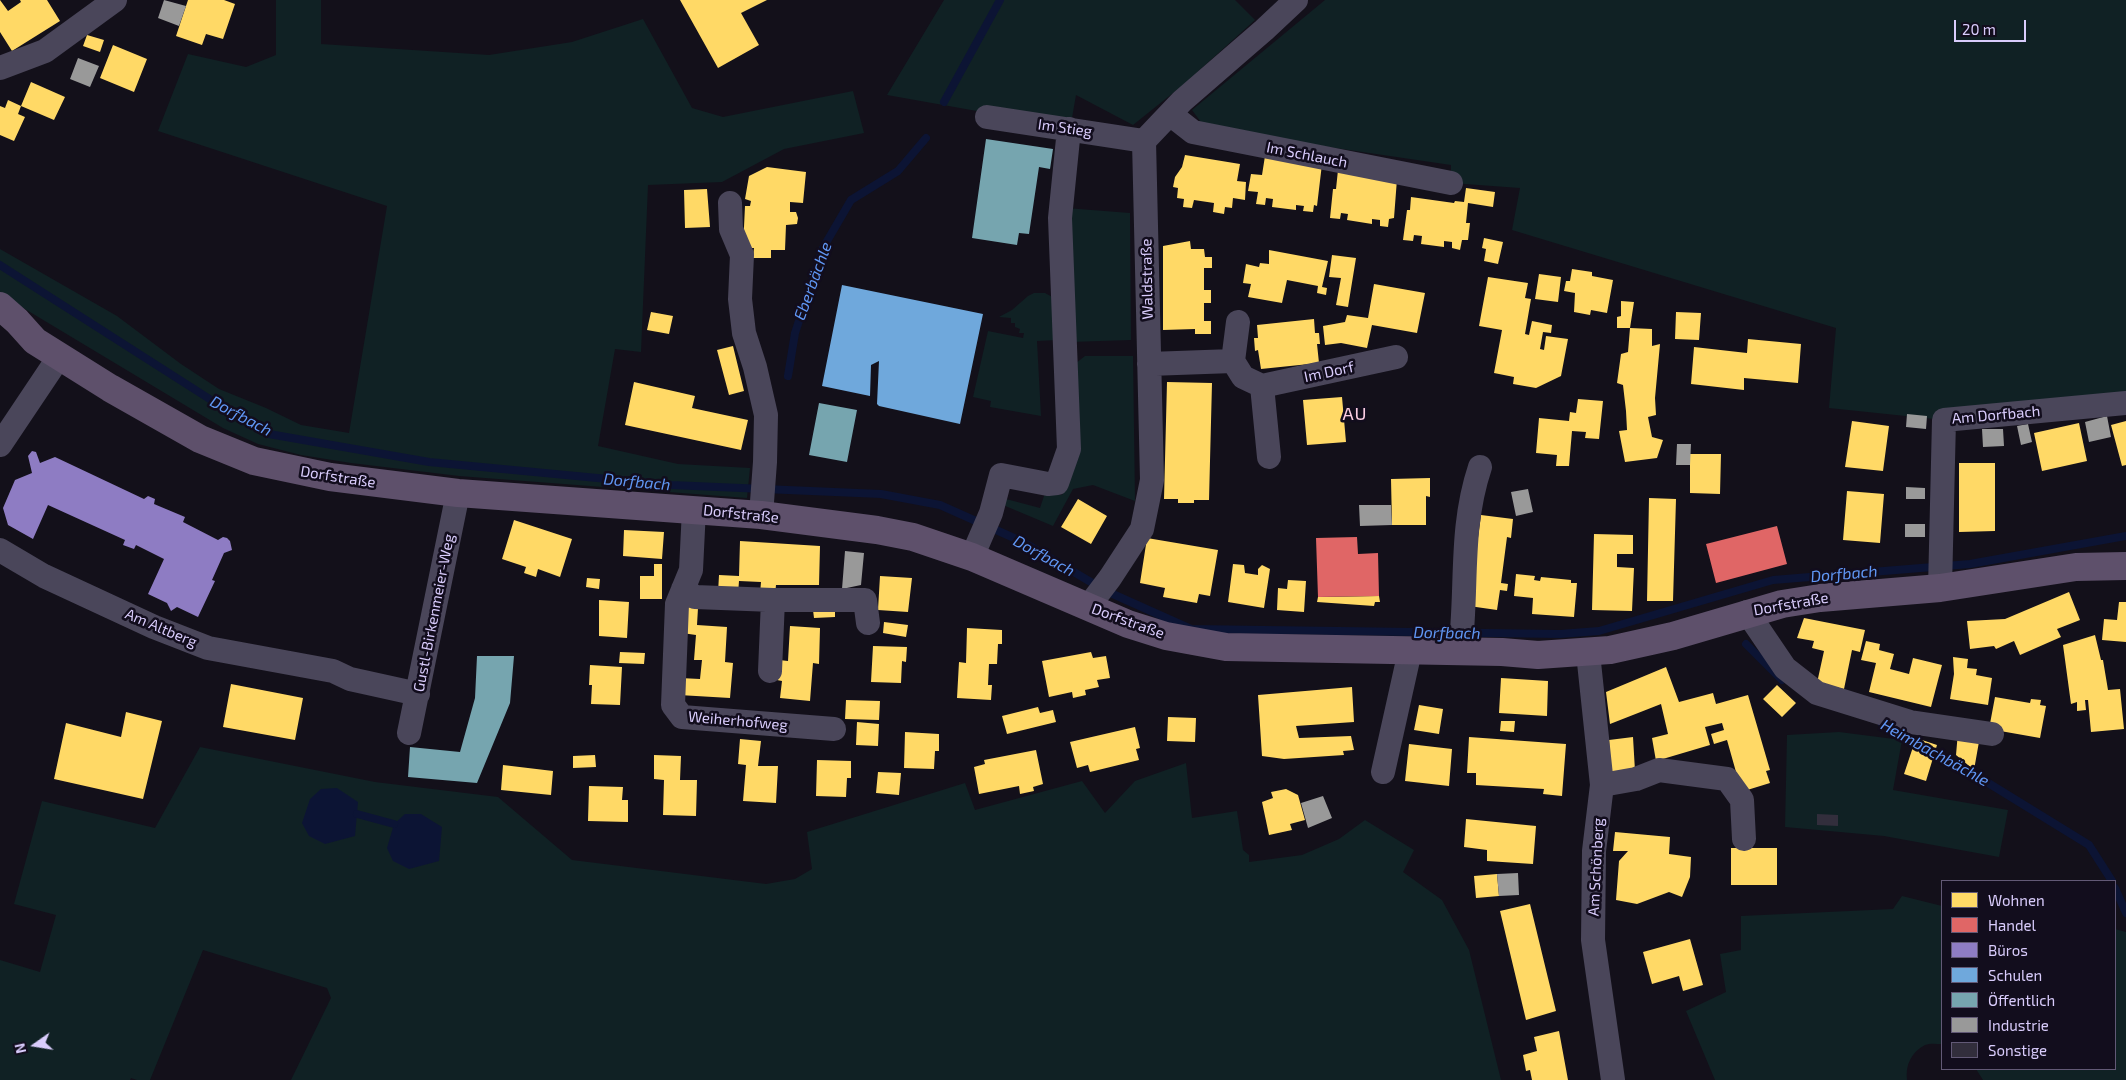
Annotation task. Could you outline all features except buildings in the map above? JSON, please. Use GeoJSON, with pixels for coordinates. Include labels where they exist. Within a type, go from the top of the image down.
{"type":"FeatureCollection","features":[{"type":"Feature","properties":{"kind":"main road","name":"Dorfstraße"},"geometry":{"type":"LineString","coordinates":[[0,306],[35,341]]}},
{"type":"Feature","properties":{"kind":"main road","name":"Dorfstraße"},"geometry":{"type":"LineString","coordinates":[[0,330],[35,341],[183,431],[254,461],[330,477],[458,493],[694,509],[762,497],[877,530],[913,537],[980,536],[1128,624],[1166,636],[1226,646],[1410,651],[1461,634],[1538,654],[1588,653],[1673,636],[1747,612],[1782,604],[1941,573],[2126,566]]}},
{"type":"Feature","properties":{"kind":"street"},"geometry":{"type":"LineString","coordinates":[[0,68],[45,52],[115,0]]}},
{"type":"Feature","properties":{"kind":"street"},"geometry":{"type":"LineString","coordinates":[[1144,141],[1182,101],[1296,0]]}},
{"type":"Feature","properties":{"kind":"street","name":"Im Schlauch"},"geometry":{"type":"LineString","coordinates":[[1170,114],[1194,132],[1451,183]]}},
{"type":"Feature","properties":{"kind":"street","name":"Im Stieg"},"geometry":{"type":"LineString","coordinates":[[987,117],[1144,141]]}},
{"type":"Feature","properties":{"kind":"street"},"geometry":{"type":"LineString","coordinates":[[980,536],[1002,475],[1048,484],[1058,483],[1069,449],[1060,218],[1069,129]]}},
{"type":"Feature","properties":{"kind":"street","name":"Waldstraße"},"geometry":{"type":"LineString","coordinates":[[1091,603],[1142,529],[1152,480],[1144,141]]}},
{"type":"Feature","properties":{"kind":"street"},"geometry":{"type":"LineString","coordinates":[[730,203],[731,229],[742,255],[740,299],[744,333],[756,367],[766,415],[762,497]]}},
{"type":"Feature","properties":{"kind":"street"},"geometry":{"type":"LineString","coordinates":[[1238,322],[1233,360],[1243,377],[1262,386],[1269,457]]}},
{"type":"Feature","properties":{"kind":"street"},"geometry":{"type":"LineString","coordinates":[[0,445],[60,357]]}},
{"type":"Feature","properties":{"kind":"street","name":"Im Dorf"},"geometry":{"type":"LineString","coordinates":[[1262,386],[1396,357]]}},
{"type":"Feature","properties":{"kind":"street"},"geometry":{"type":"LineString","coordinates":[[1149,364],[1233,360]]}},
{"type":"Feature","properties":{"kind":"street","name":"Am Dorfbach"},"geometry":{"type":"LineString","coordinates":[[1941,573],[1944,420],[2126,403]]}},
{"type":"Feature","properties":{"kind":"street"},"geometry":{"type":"LineString","coordinates":[[1461,634],[1464,553],[1472,490],[1480,467]]}},
{"type":"Feature","properties":{"kind":"street","name":"Gustl-Birkenmeier-Weg"},"geometry":{"type":"LineString","coordinates":[[409,734],[458,493]]}},
{"type":"Feature","properties":{"kind":"street","name":"Weiherhofweg"},"geometry":{"type":"LineString","coordinates":[[694,509],[691,570],[677,604],[673,705],[682,717],[834,729]]}},
{"type":"Feature","properties":{"kind":"street","name":"Am Altberg"},"geometry":{"type":"LineString","coordinates":[[0,550],[44,576],[154,626],[208,648],[334,671],[350,679],[418,694]]}},
{"type":"Feature","properties":{"kind":"street"},"geometry":{"type":"LineString","coordinates":[[683,590],[695,597],[773,600],[865,600],[868,623]]}},
{"type":"Feature","properties":{"kind":"street"},"geometry":{"type":"LineString","coordinates":[[770,671],[773,600]]}},
{"type":"Feature","properties":{"kind":"street"},"geometry":{"type":"LineString","coordinates":[[1747,612],[1785,668],[1817,693],[1910,722],[1992,734]]}},
{"type":"Feature","properties":{"kind":"street"},"geometry":{"type":"LineString","coordinates":[[1383,772],[1410,651]]}},
{"type":"Feature","properties":{"kind":"street","name":"Am Schönberg"},"geometry":{"type":"LineString","coordinates":[[1588,653],[1602,785],[1594,851],[1593,940],[1613,1080]]}},
{"type":"Feature","properties":{"kind":"street"},"geometry":{"type":"LineString","coordinates":[[1602,785],[1636,779],[1659,770],[1726,779],[1742,800],[1744,838]]}},
{"type":"Feature","properties":{"kind":"shaded area"},"geometry":{"type":"Polygon","coordinates":[[[276,0],[321,0],[321,44],[489,55],[572,42],[643,19],[692,108],[723,117],[853,91],[864,133],[784,149],[722,182],[648,185],[641,352],[615,349],[598,446],[678,464],[750,468],[747,498],[459,476],[351,463],[301,455],[258,444],[223,428],[0,294],[0,249],[117,316],[181,364],[219,389],[301,425],[349,433],[387,206],[158,131],[188,54],[246,67],[276,55],[276,0]]]}},
{"type":"Feature","properties":{"kind":"shaded area"},"geometry":{"type":"Polygon","coordinates":[[[944,0],[1235,0],[1255,20],[1183,85],[1133,125],[1076,95],[1072,118],[988,113],[887,95],[944,0]]]}},
{"type":"Feature","properties":{"kind":"shaded area"},"geometry":{"type":"Polygon","coordinates":[[[1325,0],[2126,0],[2126,403],[1944,420],[1829,408],[1836,328],[1512,230],[1520,188],[1451,183],[1451,165],[1206,129],[1192,110],[1325,0]]]}},
{"type":"Feature","properties":{"kind":"shaded area"},"geometry":{"type":"Polygon","coordinates":[[[1066,208],[1130,213],[1131,340],[1070,342],[1066,208]]]}},
{"type":"Feature","properties":{"kind":"shaded area"},"geometry":{"type":"Polygon","coordinates":[[[1034,293],[1045,293],[1056,299],[1057,340],[1037,341],[1041,416],[990,407],[991,401],[973,397],[988,331],[1023,338],[1024,333],[1019,333],[1020,329],[1015,327],[1015,323],[1011,323],[1011,318],[999,317],[1012,310],[1034,293]]]}},
{"type":"Feature","properties":{"kind":"shaded area"},"geometry":{"type":"Polygon","coordinates":[[[1085,356],[1133,356],[1135,501],[1093,485],[1073,489],[1053,526],[1003,505],[1006,499],[1040,508],[1045,493],[1062,495],[1075,452],[1071,367],[1085,356]]]}},
{"type":"Feature","properties":{"kind":"shaded area"},"geometry":{"type":"Polygon","coordinates":[[[1839,732],[1902,740],[1893,790],[2008,810],[1999,857],[1884,836],[1785,827],[1787,735],[1839,732]]]}},
{"type":"Feature","properties":{"kind":"shaded area"},"geometry":{"type":"Polygon","coordinates":[[[200,747],[375,782],[498,797],[572,860],[766,884],[795,879],[812,869],[807,832],[965,783],[975,810],[1082,781],[1105,813],[1135,781],[1186,763],[1192,818],[1237,811],[1243,850],[1249,855],[1249,862],[1302,855],[1339,839],[1365,820],[1414,850],[1403,872],[1442,900],[1469,950],[1501,1080],[291,1080],[331,998],[327,988],[203,950],[150,1080],[131,1078],[130,1080],[0,1080],[0,960],[40,972],[56,915],[14,904],[42,801],[155,828],[200,747]]]}},
{"type":"Feature","properties":{"kind":"shaded area"},"geometry":{"type":"Polygon","coordinates":[[[1902,896],[1941,906],[1941,1044],[1927,1044],[1916,1051],[1908,1065],[1907,1080],[1715,1080],[1686,1011],[1726,992],[1720,954],[1741,950],[1741,916],[1893,909],[1902,896]]]}},
{"type":"Feature","properties":{"kind":"shaded area"},"geometry":{"type":"Polygon","coordinates":[[[2116,929],[2126,932],[2126,1080],[1983,1080],[1977,1070],[2116,1070],[2116,929]]]}},
{"type":"Feature","properties":{"kind":"water"},"geometry":{"type":"Polygon","coordinates":[[[337,788],[358,802],[355,836],[325,844],[309,836],[302,823],[310,799],[321,789],[337,788]]]}},
{"type":"Feature","properties":{"kind":"water"},"geometry":{"type":"Polygon","coordinates":[[[405,814],[421,814],[442,827],[439,861],[409,869],[393,861],[387,848],[394,824],[405,814]]]}},
{"type":"Feature","properties":{"kind":"waterway","name":"Eberbächle"},"geometry":{"type":"LineString","coordinates":[[944,102],[1000,0]]}},
{"type":"Feature","properties":{"kind":"waterway","name":"Eberbächle"},"geometry":{"type":"LineString","coordinates":[[788,376],[795,333],[823,248],[851,200],[898,171],[926,138]]}},
{"type":"Feature","properties":{"kind":"waterway","name":"Dorfbach"},"geometry":{"type":"LineString","coordinates":[[0,265],[219,405],[269,434],[429,462],[671,485],[881,494],[940,505],[1023,542],[1106,591],[1191,629],[1560,634],[1599,631],[1773,580],[1970,564],[2126,536]]}},
{"type":"Feature","properties":{"kind":"waterway","name":"Heimbachbächle"},"geometry":{"type":"LineString","coordinates":[[1746,644],[1782,680]]}},
{"type":"Feature","properties":{"kind":"waterway","name":"Heimbachbächle"},"geometry":{"type":"LineString","coordinates":[[1882,724],[1972,773],[2089,845],[2111,880]]}},
{"type":"Feature","properties":{"kind":"waterway"},"geometry":{"type":"LineString","coordinates":[[357,814],[394,824]]}},
{"type":"Feature","properties":{"kind":"waterway","name":"Heimbachbächle"},"geometry":{"type":"LineString","coordinates":[[2116,890],[2126,913]]}},
{"type":"Feature","properties":{"kind":"district","name":"AU"},"geometry":{"type":"Point","coordinates":[1355,414]}}]}
